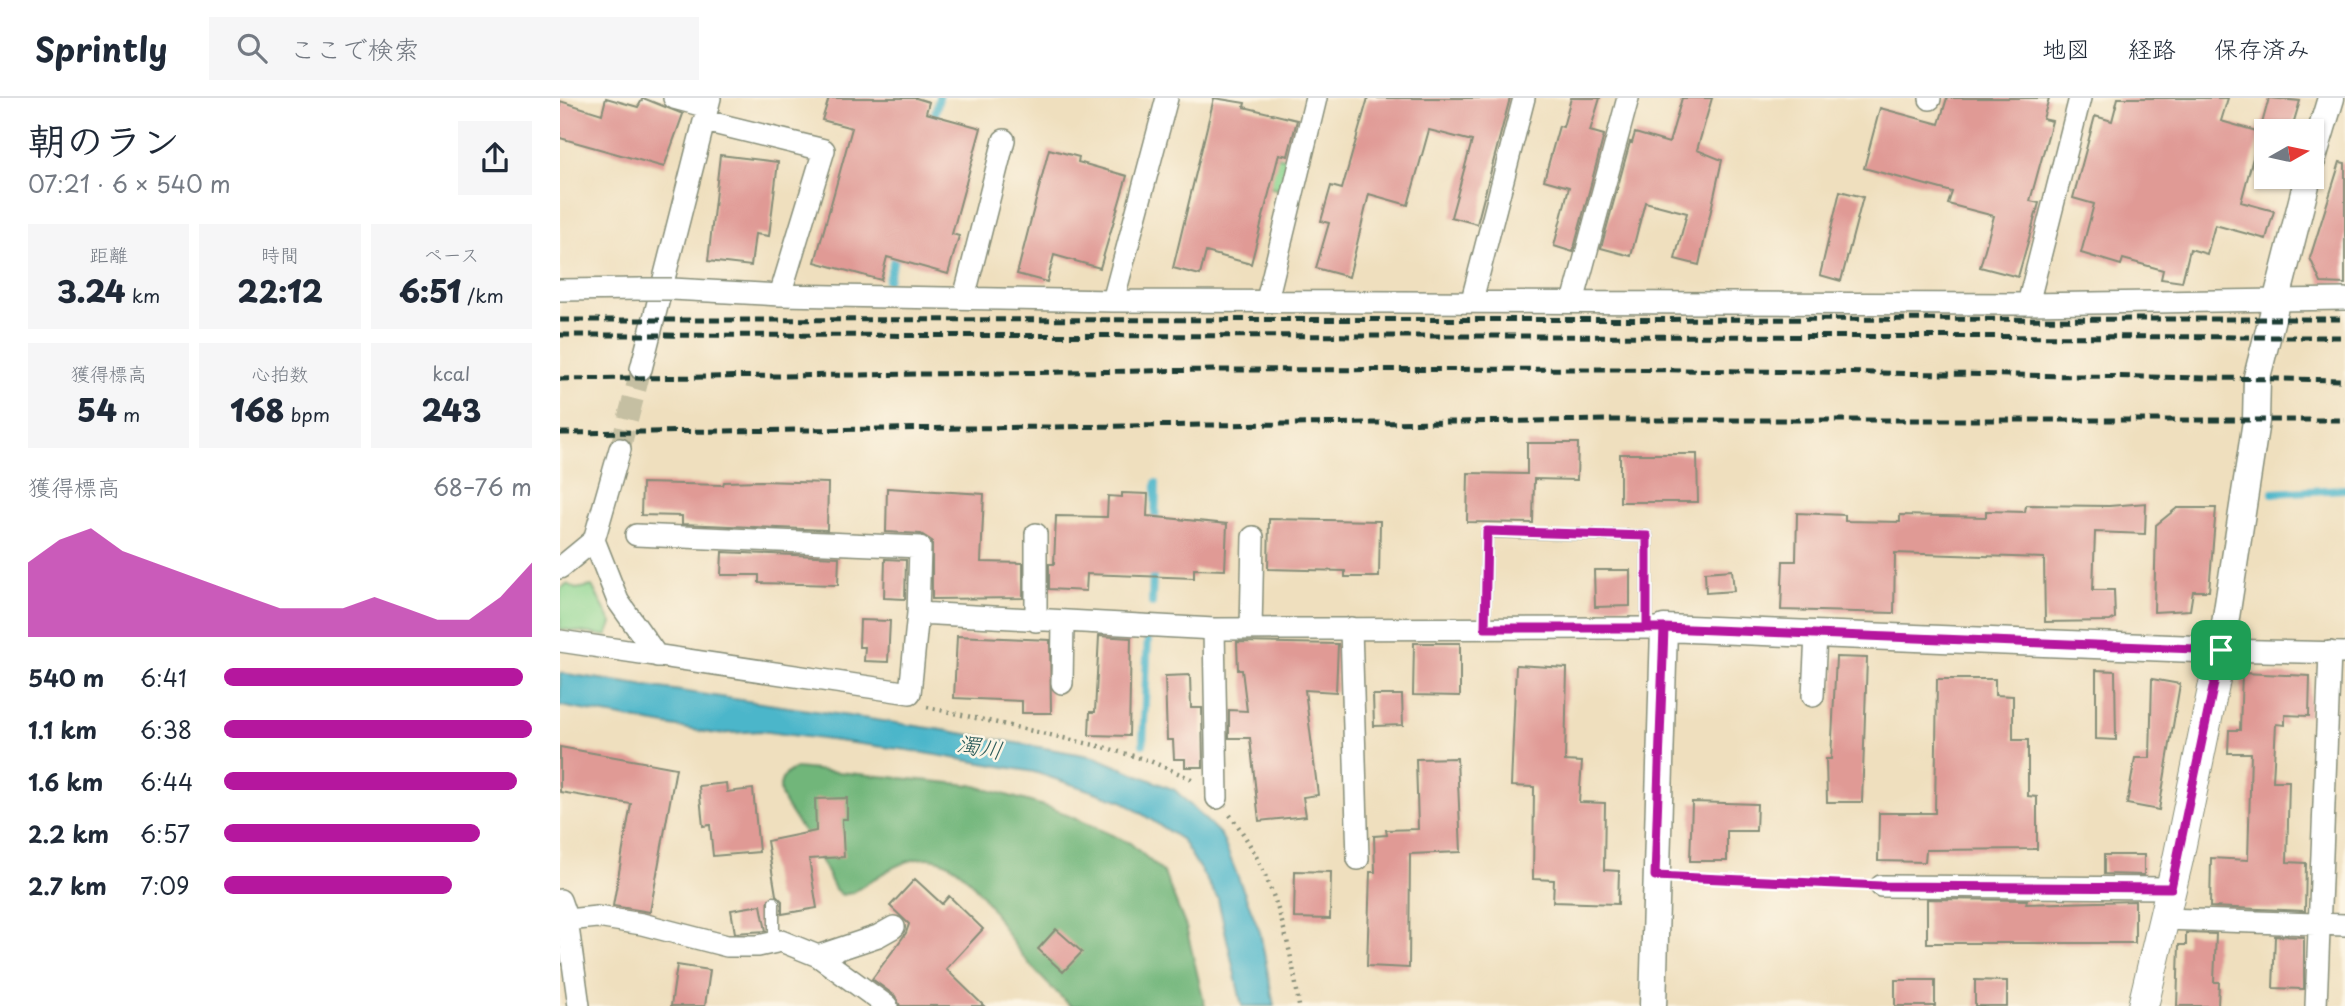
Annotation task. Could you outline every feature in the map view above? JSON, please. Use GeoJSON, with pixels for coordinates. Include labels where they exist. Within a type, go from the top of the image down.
{"type":"FeatureCollection","features":[{"type":"Feature","properties":{"kind":"main road"},"geometry":{"type":"LineString","coordinates":[[2143,1006],[2221,650]]}},
{"type":"Feature","properties":{"kind":"street"},"geometry":{"type":"LineString","coordinates":[[674,98],[824,150],[780,295]]}},
{"type":"Feature","properties":{"kind":"street"},"geometry":{"type":"LineString","coordinates":[[1113,301],[1167,98]]}},
{"type":"Feature","properties":{"kind":"street"},"geometry":{"type":"LineString","coordinates":[[1267,300],[1316,98]]}},
{"type":"Feature","properties":{"kind":"street"},"geometry":{"type":"LineString","coordinates":[[1472,300],[1524,98]]}},
{"type":"Feature","properties":{"kind":"street"},"geometry":{"type":"LineString","coordinates":[[1573,302],[1628,98]]}},
{"type":"Feature","properties":{"kind":"street"},"geometry":{"type":"LineString","coordinates":[[2028,304],[2080,98]]}},
{"type":"Feature","properties":{"kind":"street"},"geometry":{"type":"LineString","coordinates":[[2323,119],[2328,99]]}},
{"type":"Feature","properties":{"kind":"street"},"geometry":{"type":"LineString","coordinates":[[641,369],[708,109]]}},
{"type":"Feature","properties":{"kind":"street"},"geometry":{"type":"LineString","coordinates":[[964,298],[1004,140]]}},
{"type":"Feature","properties":{"kind":"street"},"geometry":{"type":"LineString","coordinates":[[2221,650],[2256,421],[2257,377],[2305,189]]}},
{"type":"Feature","properties":{"kind":"street"},"geometry":{"type":"LineString","coordinates":[[560,290],[672,289],[780,295],[1113,301],[1472,300],[2028,304],[2345,299]]}},
{"type":"Feature","properties":{"kind":"street"},"geometry":{"type":"LineString","coordinates":[[560,568],[594,540],[620,449]]}},
{"type":"Feature","properties":{"kind":"street"},"geometry":{"type":"LineString","coordinates":[[1036,534],[1036,621]]}},
{"type":"Feature","properties":{"kind":"street"},"geometry":{"type":"LineString","coordinates":[[560,642],[910,693],[918,613],[920,547],[636,535]]}},
{"type":"Feature","properties":{"kind":"street"},"geometry":{"type":"LineString","coordinates":[[1251,629],[1253,537]]}},
{"type":"Feature","properties":{"kind":"street"},"geometry":{"type":"LineString","coordinates":[[594,540],[618,601],[657,656]]}},
{"type":"Feature","properties":{"kind":"street"},"geometry":{"type":"LineString","coordinates":[[918,613],[1214,628],[1656,628],[2221,650],[2338,652],[2335,770],[2320,924],[2316,1006]]}},
{"type":"Feature","properties":{"kind":"street"},"geometry":{"type":"LineString","coordinates":[[1062,683],[1063,622]]}},
{"type":"Feature","properties":{"kind":"street"},"geometry":{"type":"LineString","coordinates":[[1214,628],[1217,798]]}},
{"type":"Feature","properties":{"kind":"street"},"geometry":{"type":"LineString","coordinates":[[1351,628],[1358,859]]}},
{"type":"Feature","properties":{"kind":"street"},"geometry":{"type":"LineString","coordinates":[[1653,1006],[1656,628]]}},
{"type":"Feature","properties":{"kind":"street"},"geometry":{"type":"LineString","coordinates":[[1813,696],[1816,634]]}},
{"type":"Feature","properties":{"kind":"street"},"geometry":{"type":"LineString","coordinates":[[1881,886],[2171,888]]}},
{"type":"Feature","properties":{"kind":"street"},"geometry":{"type":"LineString","coordinates":[[579,1006],[564,910],[620,920],[727,946],[774,942],[796,944],[887,1006]]}},
{"type":"Feature","properties":{"kind":"street"},"geometry":{"type":"LineString","coordinates":[[2164,919],[2345,925]]}},
{"type":"Feature","properties":{"kind":"street"},"geometry":{"type":"LineString","coordinates":[[818,957],[878,936],[894,926]]}},
{"type":"Feature","properties":{"kind":"lane"},"geometry":{"type":"LineString","coordinates":[[1485,628],[1487,531],[1647,536],[1656,628]]}},
{"type":"Feature","properties":{"kind":"lane"},"geometry":{"type":"LineString","coordinates":[[774,902],[774,942]]}},
{"type":"Feature","properties":{"kind":"path"},"geometry":{"type":"LineString","coordinates":[[910,693],[930,709],[1045,733],[1150,761],[1194,780],[1217,798],[1247,836],[1267,883],[1293,959],[1299,1006]]}},
{"type":"Feature","properties":{"kind":"path"},"geometry":{"type":"LineString","coordinates":[[1655,876],[1881,886]]}},
{"type":"Feature","properties":{"kind":"green space"},"geometry":{"type":"Polygon","coordinates":[[[1242,147],[1292,160],[1285,191],[1234,179],[1242,147]]]}},
{"type":"Feature","properties":{"kind":"green space"},"geometry":{"type":"Polygon","coordinates":[[[567,584],[576,589],[592,586],[612,623],[607,636],[560,629],[560,589],[567,584]]]}},
{"type":"Feature","properties":{"kind":"green space"},"geometry":{"type":"Polygon","coordinates":[[[796,768],[972,785],[1051,808],[1130,843],[1164,873],[1186,927],[1205,1006],[1071,1006],[1026,960],[974,885],[961,872],[931,858],[905,862],[852,893],[842,895],[835,889],[816,852],[784,802],[780,783],[785,775],[796,768]]]}},
{"type":"Feature","properties":{"kind":"water","name":"濁川"},"geometry":{"type":"Polygon","coordinates":[[[560,673],[943,730],[1095,757],[1175,790],[1221,835],[1260,932],[1274,1006],[1242,1006],[1218,899],[1182,840],[1122,801],[1034,772],[907,750],[760,731],[716,734],[560,706],[560,673]]]}},
{"type":"Feature","properties":{"kind":"building"},"geometry":{"type":"Polygon","coordinates":[[[606,98],[638,107],[643,98],[683,114],[664,167],[560,138],[560,101],[602,114],[606,98]]]}},
{"type":"Feature","properties":{"kind":"building"},"geometry":{"type":"Polygon","coordinates":[[[829,98],[916,98],[929,102],[926,113],[981,128],[952,234],[959,236],[948,274],[887,257],[881,280],[815,262],[852,128],[822,120],[829,98]]]}},
{"type":"Feature","properties":{"kind":"building"},"geometry":{"type":"Polygon","coordinates":[[[1214,98],[1245,103],[1244,107],[1297,120],[1288,156],[1279,154],[1251,264],[1206,252],[1200,275],[1173,268],[1214,98]]]}},
{"type":"Feature","properties":{"kind":"building"},"geometry":{"type":"Polygon","coordinates":[[[1368,98],[1510,98],[1477,224],[1451,217],[1472,141],[1429,130],[1408,205],[1369,194],[1349,277],[1316,268],[1329,223],[1321,221],[1331,186],[1342,189],[1368,98]]]}},
{"type":"Feature","properties":{"kind":"building"},"geometry":{"type":"Polygon","coordinates":[[[1571,98],[1600,98],[1590,131],[1604,135],[1573,252],[1554,246],[1569,187],[1544,180],[1559,126],[1563,127],[1571,98]]]}},
{"type":"Feature","properties":{"kind":"building"},"geometry":{"type":"Polygon","coordinates":[[[1682,98],[1712,98],[1697,150],[1722,160],[1699,265],[1675,259],[1687,213],[1645,202],[1631,256],[1601,248],[1630,142],[1632,143],[1635,133],[1669,143],[1682,98]]]}},
{"type":"Feature","properties":{"kind":"building"},"geometry":{"type":"Polygon","coordinates":[[[1947,98],[2049,98],[2043,119],[2052,121],[2030,201],[2039,203],[2018,277],[1980,267],[1994,216],[1948,204],[1952,192],[1864,168],[1880,108],[1939,124],[1947,98]]]}},
{"type":"Feature","properties":{"kind":"building"},"geometry":{"type":"Polygon","coordinates":[[[2118,98],[2228,98],[2221,121],[2254,130],[2254,154],[2241,202],[2274,211],[2266,239],[2215,225],[2207,254],[2190,249],[2182,282],[2161,279],[2163,270],[2123,259],[2121,265],[2081,253],[2094,204],[2073,198],[2095,116],[2112,121],[2118,98]]]}},
{"type":"Feature","properties":{"kind":"building"},"geometry":{"type":"Polygon","coordinates":[[[2269,98],[2300,101],[2295,119],[2263,119],[2269,98]]]}},
{"type":"Feature","properties":{"kind":"building"},"geometry":{"type":"Polygon","coordinates":[[[1049,149],[1079,157],[1078,162],[1127,176],[1100,268],[1054,255],[1047,282],[1017,274],[1049,149]]]}},
{"type":"Feature","properties":{"kind":"building"},"geometry":{"type":"Polygon","coordinates":[[[720,155],[778,162],[769,236],[755,234],[751,266],[708,261],[720,155]]]}},
{"type":"Feature","properties":{"kind":"building"},"geometry":{"type":"Polygon","coordinates":[[[2340,162],[2345,163],[2345,284],[2321,283],[2310,258],[2340,162]]]}},
{"type":"Feature","properties":{"kind":"building"},"geometry":{"type":"Polygon","coordinates":[[[1840,191],[1863,197],[1841,281],[1820,275],[1840,191]]]}},
{"type":"Feature","properties":{"kind":"building"},"geometry":{"type":"Polygon","coordinates":[[[1527,443],[1578,443],[1577,480],[1534,479],[1533,523],[1467,522],[1468,473],[1527,474],[1527,443]]]}},
{"type":"Feature","properties":{"kind":"building"},"geometry":{"type":"Polygon","coordinates":[[[1620,454],[1697,454],[1698,502],[1620,502],[1620,454]]]}},
{"type":"Feature","properties":{"kind":"building"},"geometry":{"type":"Polygon","coordinates":[[[724,482],[828,483],[827,530],[682,524],[682,516],[641,515],[642,483],[723,485],[724,482]]]}},
{"type":"Feature","properties":{"kind":"building"},"geometry":{"type":"Polygon","coordinates":[[[887,488],[984,494],[981,562],[1023,563],[1023,598],[932,599],[932,541],[921,534],[886,532],[887,488]]]}},
{"type":"Feature","properties":{"kind":"building"},"geometry":{"type":"Polygon","coordinates":[[[1122,493],[1148,494],[1147,516],[1227,524],[1225,570],[1194,569],[1194,578],[1087,574],[1086,591],[1049,589],[1049,564],[1054,564],[1056,516],[1107,517],[1108,496],[1122,497],[1122,493]]]}},
{"type":"Feature","properties":{"kind":"building"},"geometry":{"type":"Polygon","coordinates":[[[2146,503],[2145,534],[2095,532],[2093,590],[2114,590],[2115,618],[2110,621],[2045,622],[2044,558],[1895,553],[1894,613],[1781,610],[1783,561],[1796,561],[1797,513],[1845,515],[1845,521],[1900,522],[1900,515],[1986,517],[1986,511],[2025,512],[2026,505],[2109,506],[2146,503]]]}},
{"type":"Feature","properties":{"kind":"building"},"geometry":{"type":"Polygon","coordinates":[[[2177,508],[2216,508],[2209,591],[2193,591],[2190,610],[2154,612],[2156,525],[2177,508]]]}},
{"type":"Feature","properties":{"kind":"building"},"geometry":{"type":"Polygon","coordinates":[[[1269,519],[1380,521],[1379,577],[1345,577],[1345,571],[1268,569],[1269,519]]]}},
{"type":"Feature","properties":{"kind":"building"},"geometry":{"type":"Polygon","coordinates":[[[722,552],[839,557],[838,585],[759,583],[759,575],[721,575],[722,552]]]}},
{"type":"Feature","properties":{"kind":"building"},"geometry":{"type":"Polygon","coordinates":[[[885,559],[906,560],[905,599],[884,598],[885,559]]]}},
{"type":"Feature","properties":{"kind":"building"},"geometry":{"type":"Polygon","coordinates":[[[1594,570],[1630,570],[1630,606],[1595,607],[1594,570]]]}},
{"type":"Feature","properties":{"kind":"building"},"geometry":{"type":"Polygon","coordinates":[[[1732,570],[1734,591],[1706,593],[1705,572],[1732,570]]]}},
{"type":"Feature","properties":{"kind":"building"},"geometry":{"type":"Polygon","coordinates":[[[860,620],[890,621],[888,662],[864,661],[865,647],[859,647],[860,620]]]}},
{"type":"Feature","properties":{"kind":"building"},"geometry":{"type":"Polygon","coordinates":[[[957,636],[1050,640],[1051,713],[1022,713],[1022,701],[954,698],[957,636]]]}},
{"type":"Feature","properties":{"kind":"building"},"geometry":{"type":"Polygon","coordinates":[[[1099,636],[1131,638],[1129,736],[1089,735],[1090,712],[1095,712],[1099,636]]]}},
{"type":"Feature","properties":{"kind":"building"},"geometry":{"type":"Polygon","coordinates":[[[1237,642],[1338,644],[1336,692],[1305,690],[1318,795],[1303,797],[1306,816],[1259,821],[1250,738],[1229,738],[1229,710],[1247,711],[1242,670],[1238,670],[1237,642]]]}},
{"type":"Feature","properties":{"kind":"building"},"geometry":{"type":"Polygon","coordinates":[[[1414,643],[1460,643],[1460,696],[1413,695],[1414,643]]]}},
{"type":"Feature","properties":{"kind":"building"},"geometry":{"type":"Polygon","coordinates":[[[1836,657],[1867,658],[1862,802],[1827,802],[1826,759],[1831,759],[1836,657]]]}},
{"type":"Feature","properties":{"kind":"building"},"geometry":{"type":"Polygon","coordinates":[[[1516,665],[1567,668],[1565,761],[1582,762],[1579,802],[1605,803],[1604,870],[1619,871],[1618,904],[1553,902],[1554,880],[1533,879],[1534,787],[1511,786],[1516,665]]]}},
{"type":"Feature","properties":{"kind":"building"},"geometry":{"type":"Polygon","coordinates":[[[2096,670],[2115,671],[2116,740],[2096,739],[2096,670]]]}},
{"type":"Feature","properties":{"kind":"building"},"geometry":{"type":"Polygon","coordinates":[[[2242,673],[2310,676],[2309,716],[2285,715],[2285,725],[2276,724],[2273,781],[2289,781],[2287,862],[2306,863],[2305,911],[2210,907],[2211,858],[2248,860],[2251,753],[2228,753],[2229,730],[2240,730],[2242,673]]]}},
{"type":"Feature","properties":{"kind":"building"},"geometry":{"type":"Polygon","coordinates":[[[1190,675],[1191,708],[1202,708],[1203,767],[1185,767],[1185,759],[1174,759],[1173,740],[1167,740],[1165,676],[1190,675]]]}},
{"type":"Feature","properties":{"kind":"building"},"geometry":{"type":"Polygon","coordinates":[[[1937,679],[1995,679],[1995,695],[2013,696],[2013,740],[2028,740],[2028,796],[2037,797],[2037,849],[1926,850],[1925,862],[1878,861],[1879,813],[1935,813],[1937,679]]]}},
{"type":"Feature","properties":{"kind":"building"},"geometry":{"type":"Polygon","coordinates":[[[2152,679],[2180,684],[2159,810],[2127,804],[2135,758],[2150,758],[2152,679]]]}},
{"type":"Feature","properties":{"kind":"building"},"geometry":{"type":"Polygon","coordinates":[[[1373,695],[1402,695],[1403,725],[1374,726],[1373,695]]]}},
{"type":"Feature","properties":{"kind":"building"},"geometry":{"type":"Polygon","coordinates":[[[560,747],[676,768],[650,912],[613,906],[631,804],[560,792],[560,747]]]}},
{"type":"Feature","properties":{"kind":"building"},"geometry":{"type":"Polygon","coordinates":[[[1457,758],[1461,852],[1410,854],[1409,968],[1367,966],[1370,872],[1375,872],[1374,836],[1387,835],[1386,830],[1418,829],[1416,759],[1457,758]]]}},
{"type":"Feature","properties":{"kind":"building"},"geometry":{"type":"Polygon","coordinates":[[[726,783],[727,792],[753,789],[759,852],[713,856],[710,825],[703,826],[699,786],[726,783]]]}},
{"type":"Feature","properties":{"kind":"building"},"geometry":{"type":"Polygon","coordinates":[[[847,798],[847,819],[842,819],[844,857],[809,859],[817,908],[782,914],[782,901],[776,895],[767,841],[816,831],[815,799],[847,798]]]}},
{"type":"Feature","properties":{"kind":"building"},"geometry":{"type":"Polygon","coordinates":[[[1692,802],[1757,804],[1756,831],[1727,831],[1727,861],[1690,861],[1692,802]]]}},
{"type":"Feature","properties":{"kind":"building"},"geometry":{"type":"Polygon","coordinates":[[[2104,855],[2144,855],[2144,875],[2104,874],[2104,855]]]}},
{"type":"Feature","properties":{"kind":"building"},"geometry":{"type":"Polygon","coordinates":[[[1295,871],[1331,872],[1330,919],[1294,918],[1295,871]]]}},
{"type":"Feature","properties":{"kind":"building"},"geometry":{"type":"Polygon","coordinates":[[[915,879],[942,904],[949,896],[983,929],[946,969],[984,1006],[900,1006],[895,996],[872,979],[906,933],[909,924],[890,906],[915,879]]]}},
{"type":"Feature","properties":{"kind":"building"},"geometry":{"type":"Polygon","coordinates":[[[1927,899],[2027,900],[2026,904],[2135,901],[2135,943],[1927,943],[1927,899]]]}},
{"type":"Feature","properties":{"kind":"building"},"geometry":{"type":"Polygon","coordinates":[[[761,905],[766,931],[735,933],[731,910],[761,905]]]}},
{"type":"Feature","properties":{"kind":"building"},"geometry":{"type":"Polygon","coordinates":[[[1056,929],[1082,952],[1063,972],[1038,949],[1056,929]]]}},
{"type":"Feature","properties":{"kind":"building"},"geometry":{"type":"Polygon","coordinates":[[[2186,933],[2216,934],[2214,982],[2219,982],[2218,1006],[2177,1006],[2179,945],[2186,945],[2186,933]]]}},
{"type":"Feature","properties":{"kind":"building"},"geometry":{"type":"Polygon","coordinates":[[[2275,936],[2304,937],[2304,989],[2273,988],[2275,936]]]}},
{"type":"Feature","properties":{"kind":"building"},"geometry":{"type":"Polygon","coordinates":[[[677,965],[710,970],[705,1006],[671,1006],[677,965]]]}},
{"type":"Feature","properties":{"kind":"building"},"geometry":{"type":"Polygon","coordinates":[[[1895,980],[1935,980],[1935,1006],[1895,1006],[1895,980]]]}},
{"type":"Feature","properties":{"kind":"building"},"geometry":{"type":"Polygon","coordinates":[[[1975,980],[2007,981],[2007,1006],[1975,1006],[1975,980]]]}},
{"type":"Feature","properties":{"kind":"waterway"},"geometry":{"type":"LineString","coordinates":[[932,125],[939,98]]}},
{"type":"Feature","properties":{"kind":"waterway"},"geometry":{"type":"LineString","coordinates":[[888,280],[897,249]]}},
{"type":"Feature","properties":{"kind":"waterway"},"geometry":{"type":"LineString","coordinates":[[1155,526],[1156,483]]}},
{"type":"Feature","properties":{"kind":"waterway"},"geometry":{"type":"LineString","coordinates":[[2273,493],[2345,489]]}},
{"type":"Feature","properties":{"kind":"waterway"},"geometry":{"type":"LineString","coordinates":[[1152,603],[1153,567]]}},
{"type":"Feature","properties":{"kind":"waterway"},"geometry":{"type":"LineString","coordinates":[[1143,744],[1148,637]]}},
{"type":"Feature","properties":{"kind":"tunnel"},"geometry":{"type":"LineString","coordinates":[[620,449],[641,369]]}},
{"type":"Feature","properties":{"kind":"railway"},"geometry":{"type":"LineString","coordinates":[[560,320],[2345,319]]}},
{"type":"Feature","properties":{"kind":"railway"},"geometry":{"type":"LineString","coordinates":[[560,335],[2345,337]]}},
{"type":"Feature","properties":{"kind":"railway"},"geometry":{"type":"LineString","coordinates":[[560,379],[1215,370],[1612,369],[2345,380]]}},
{"type":"Feature","properties":{"kind":"railway"},"geometry":{"type":"LineString","coordinates":[[560,433],[1614,420],[2345,420]]}},
{"type":"Feature","properties":{"kind":"route"},"geometry":{"type":"LineString","coordinates":[[2221,650],[1664,628],[1485,628],[1487,531],[1647,536],[1647,628],[1664,628],[1655,876],[1881,886],[2171,888],[2221,650]]}}]}
